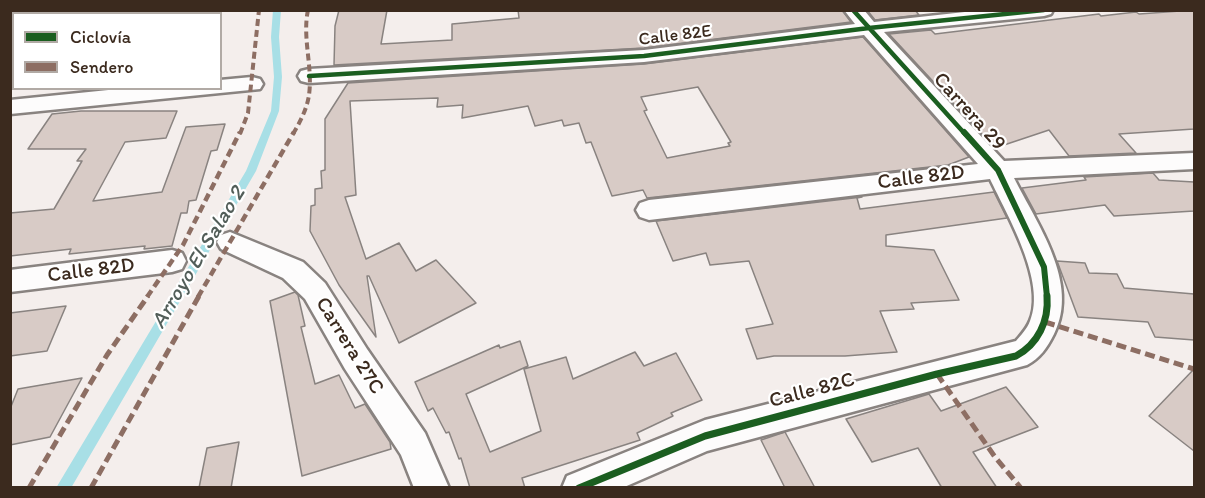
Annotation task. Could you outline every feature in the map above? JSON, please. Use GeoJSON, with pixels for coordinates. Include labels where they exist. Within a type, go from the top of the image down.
{"type":"FeatureCollection","features":[{"type":"Feature","properties":{"kind":"street","name":"Carrera 29"},"geometry":{"type":"LineString","coordinates":[[853,10],[998,170],[1044,267],[1048,307],[1045,322]]}},
{"type":"Feature","properties":{"kind":"street","name":"Calle 82E"},"geometry":{"type":"LineString","coordinates":[[309,76],[644,56],[869,27],[1044,10]]}},
{"type":"Feature","properties":{"kind":"street"},"geometry":{"type":"LineString","coordinates":[[222,87],[252,84]]}},
{"type":"Feature","properties":{"kind":"street"},"geometry":{"type":"LineString","coordinates":[[10,107],[184,90]]}},
{"type":"Feature","properties":{"kind":"street","name":"Calle 82D"},"geometry":{"type":"LineString","coordinates":[[649,210],[998,170],[1194,160]]}},
{"type":"Feature","properties":{"kind":"street","name":"Carrera 27C"},"geometry":{"type":"LineString","coordinates":[[230,242],[293,270],[315,291],[356,360],[413,444],[432,488]]}},
{"type":"Feature","properties":{"kind":"street","name":"Calle 82D"},"geometry":{"type":"LineString","coordinates":[[10,282],[172,261]]}},
{"type":"Feature","properties":{"kind":"street","name":"Calle 82C"},"geometry":{"type":"LineString","coordinates":[[579,488],[705,436],[937,374],[1016,356],[1028,350],[1045,322]]}},
{"type":"Feature","properties":{"kind":"building"},"geometry":{"type":"Polygon","coordinates":[[[339,10],[387,10],[381,44],[452,40],[452,24],[519,18],[518,10],[842,10],[851,22],[644,48],[334,65],[335,26],[339,10]]]}},
{"type":"Feature","properties":{"kind":"building"},"geometry":{"type":"Polygon","coordinates":[[[867,10],[915,10],[919,15],[875,20],[867,10]]]}},
{"type":"Feature","properties":{"kind":"building"},"geometry":{"type":"Polygon","coordinates":[[[1194,10],[1194,129],[1119,134],[1136,153],[1069,156],[1049,130],[995,148],[889,34],[931,30],[935,34],[1099,14],[1101,16],[1194,10]]]}},
{"type":"Feature","properties":{"kind":"building"},"geometry":{"type":"Polygon","coordinates":[[[863,37],[969,157],[948,165],[647,198],[643,190],[612,196],[591,142],[586,143],[579,123],[564,126],[562,120],[535,126],[528,106],[462,118],[463,105],[437,107],[438,98],[350,101],[356,195],[345,197],[366,259],[399,243],[416,271],[436,260],[476,303],[399,343],[369,276],[367,276],[376,337],[339,285],[310,231],[311,206],[315,205],[315,189],[322,188],[321,171],[325,170],[325,119],[348,83],[644,64],[863,37]],[[698,87],[641,97],[647,110],[644,111],[667,158],[730,146],[728,143],[731,142],[698,87]]]}},
{"type":"Feature","properties":{"kind":"building"},"geometry":{"type":"Polygon","coordinates":[[[81,111],[177,111],[166,138],[125,142],[93,201],[162,192],[186,127],[225,124],[217,150],[211,151],[196,200],[189,201],[187,213],[181,213],[172,246],[144,249],[145,246],[69,254],[71,249],[10,256],[10,213],[54,209],[82,161],[77,161],[86,149],[28,149],[52,114],[81,111]]]}},
{"type":"Feature","properties":{"kind":"building"},"geometry":{"type":"Polygon","coordinates":[[[1153,173],[1159,180],[1194,182],[1194,211],[1114,216],[1105,205],[1036,214],[1022,188],[1086,180],[1084,177],[1153,173]]]}},
{"type":"Feature","properties":{"kind":"building"},"geometry":{"type":"Polygon","coordinates":[[[994,192],[1007,218],[886,235],[886,246],[934,250],[959,300],[911,303],[914,309],[880,311],[897,352],[845,356],[774,356],[757,359],[746,329],[773,324],[749,261],[710,265],[706,253],[673,261],[656,221],[862,197],[857,198],[860,209],[994,192]]]}},
{"type":"Feature","properties":{"kind":"building"},"geometry":{"type":"Polygon","coordinates":[[[1057,261],[1085,263],[1089,273],[1117,274],[1124,288],[1194,294],[1194,340],[1155,337],[1148,322],[1078,317],[1057,261]]]}},
{"type":"Feature","properties":{"kind":"building"},"geometry":{"type":"Polygon","coordinates":[[[295,292],[298,295],[305,326],[301,327],[315,384],[339,375],[355,408],[365,404],[390,442],[391,449],[302,476],[270,301],[295,292]]]}},
{"type":"Feature","properties":{"kind":"building"},"geometry":{"type":"Polygon","coordinates":[[[66,306],[47,351],[10,356],[10,313],[66,306]]]}},
{"type":"Feature","properties":{"kind":"building"},"geometry":{"type":"Polygon","coordinates":[[[520,341],[528,366],[466,394],[490,452],[541,431],[524,369],[566,357],[573,379],[635,352],[644,366],[676,353],[702,400],[671,413],[673,416],[637,433],[640,440],[522,478],[525,488],[470,488],[461,458],[459,459],[449,432],[446,433],[433,408],[428,411],[415,382],[499,345],[500,348],[520,341]]]}},
{"type":"Feature","properties":{"kind":"building"},"geometry":{"type":"Polygon","coordinates":[[[1194,369],[1194,451],[1149,416],[1194,369]]]}},
{"type":"Feature","properties":{"kind":"building"},"geometry":{"type":"Polygon","coordinates":[[[82,378],[50,437],[10,445],[10,409],[18,389],[82,378]]]}},
{"type":"Feature","properties":{"kind":"building"},"geometry":{"type":"Polygon","coordinates":[[[1006,387],[1038,427],[973,452],[997,488],[942,488],[918,448],[872,462],[846,419],[929,394],[941,411],[1006,387]]]}},
{"type":"Feature","properties":{"kind":"building"},"geometry":{"type":"Polygon","coordinates":[[[785,432],[815,488],[785,488],[761,440],[785,432]]]}},
{"type":"Feature","properties":{"kind":"building"},"geometry":{"type":"Polygon","coordinates":[[[239,442],[231,488],[199,488],[207,448],[239,442]]]}},
{"type":"Feature","properties":{"kind":"waterway","name":"Arroyo El Salao 2"},"geometry":{"type":"LineString","coordinates":[[63,488],[251,171],[275,111],[278,77],[275,37],[277,10]]}},
{"type":"Feature","properties":{"kind":"marked path"},"geometry":{"type":"LineString","coordinates":[[29,488],[107,355],[183,245],[232,152],[248,113],[259,10]]}},
{"type":"Feature","properties":{"kind":"marked path"},"geometry":{"type":"LineString","coordinates":[[91,488],[123,428],[302,118],[309,94],[305,24],[308,10]]}},
{"type":"Feature","properties":{"kind":"marked path"},"geometry":{"type":"LineString","coordinates":[[1045,322],[1194,369]]}},
{"type":"Feature","properties":{"kind":"marked path"},"geometry":{"type":"LineString","coordinates":[[937,374],[995,457],[1021,488]]}},
{"type":"Feature","properties":{"kind":"cycle path"},"geometry":{"type":"LineString","coordinates":[[579,488],[705,436],[937,374],[1016,356],[1027,350],[1037,337],[1045,322],[1048,307],[1044,267],[998,170],[853,10]]}},
{"type":"Feature","properties":{"kind":"cycle path"},"geometry":{"type":"LineString","coordinates":[[309,76],[644,56],[869,28],[1044,10]]}}]}
